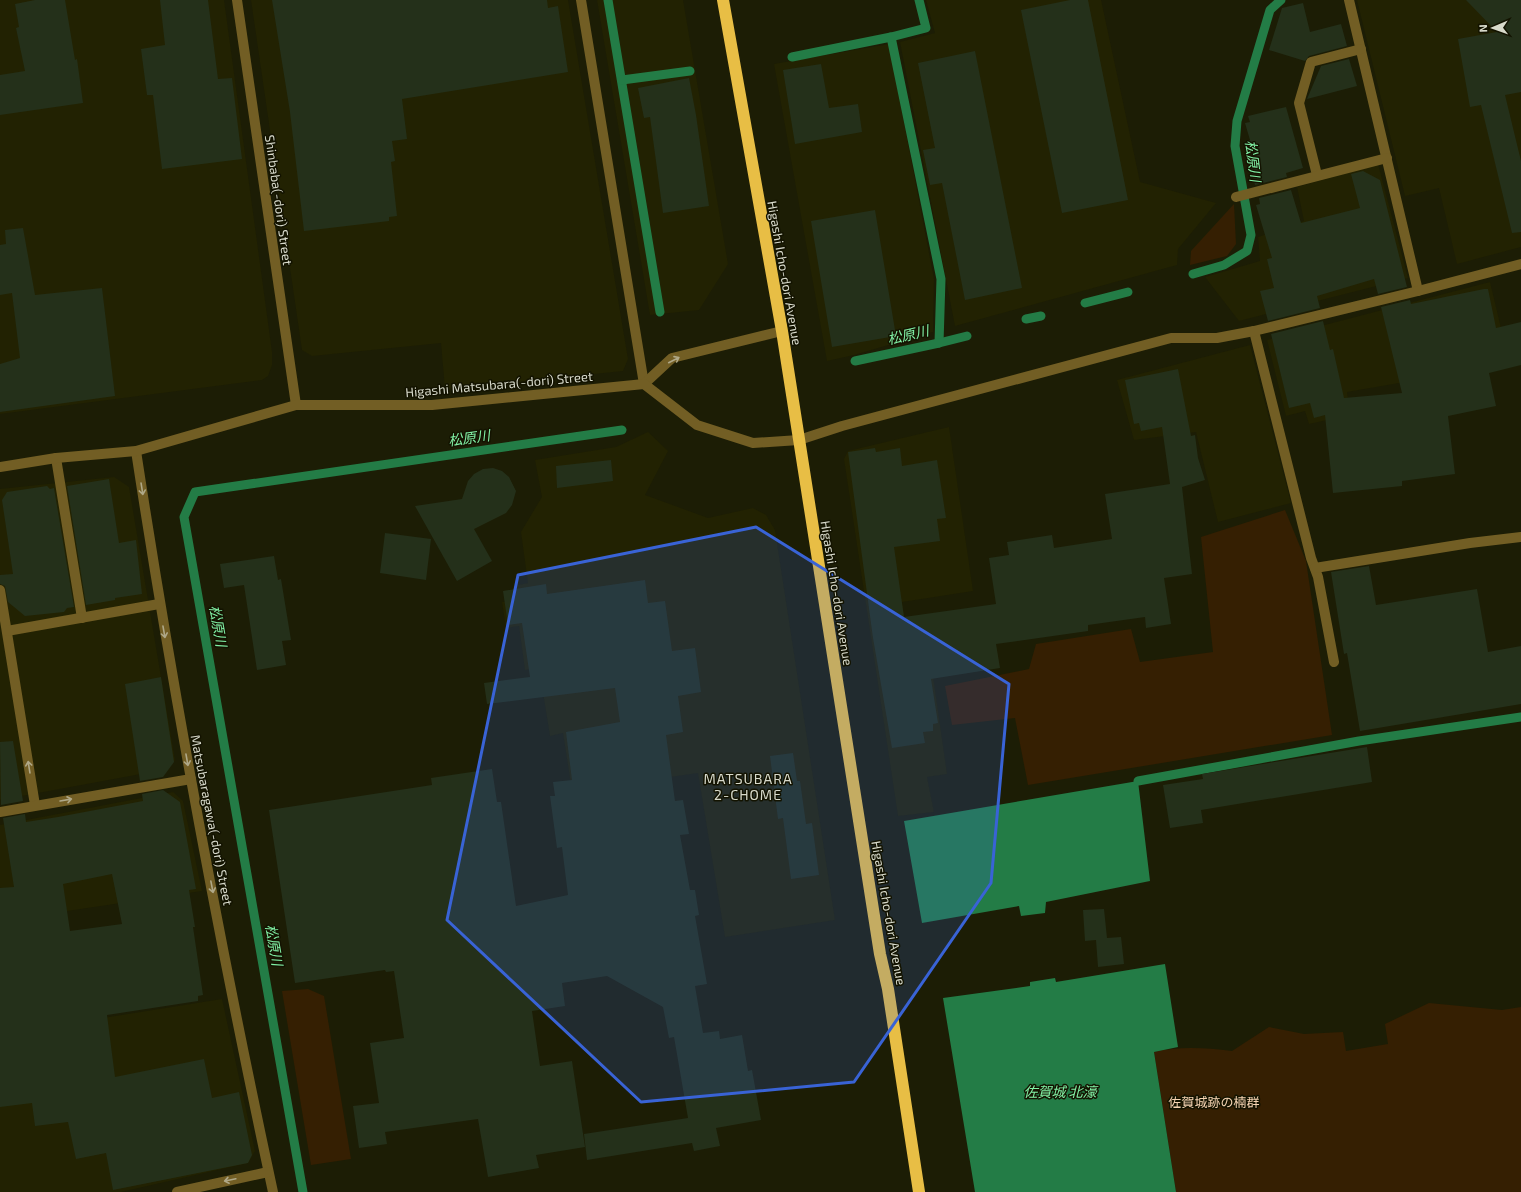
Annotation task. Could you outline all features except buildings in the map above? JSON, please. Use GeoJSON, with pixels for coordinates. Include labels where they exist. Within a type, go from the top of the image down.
{"type":"FeatureCollection","features":[{"type":"Feature","properties":{"kind":"highway","name":"Higashi Icho-dori Avenue"},"geometry":{"type":"LineString","coordinates":[[723,0],[782,331],[879,946],[888,989],[919,1192]]}},
{"type":"Feature","properties":{"kind":"street","name":"Shinbaba(-dori) Street"},"geometry":{"type":"LineString","coordinates":[[237,0],[296,405]]}},
{"type":"Feature","properties":{"kind":"street"},"geometry":{"type":"LineString","coordinates":[[581,0],[644,384],[697,426],[753,443],[799,440],[842,426],[1171,338],[1217,338],[1254,331],[1521,264]]}},
{"type":"Feature","properties":{"kind":"street"},"geometry":{"type":"LineString","coordinates":[[1349,0],[1418,291]]}},
{"type":"Feature","properties":{"kind":"street"},"geometry":{"type":"LineString","coordinates":[[1317,175],[1299,103],[1311,62],[1361,49]]}},
{"type":"Feature","properties":{"kind":"street"},"geometry":{"type":"LineString","coordinates":[[1236,197],[1387,158]]}},
{"type":"Feature","properties":{"kind":"street"},"geometry":{"type":"LineString","coordinates":[[644,384],[672,358],[782,331]]}},
{"type":"Feature","properties":{"kind":"street"},"geometry":{"type":"LineString","coordinates":[[1254,331],[1318,577],[1334,662]]}},
{"type":"Feature","properties":{"kind":"street","name":"Higashi Matsubara(-dori) Street"},"geometry":{"type":"LineString","coordinates":[[0,467],[56,458],[136,451],[296,405],[432,405],[644,384]]}},
{"type":"Feature","properties":{"kind":"street","name":"Matsubaragawa(-dori) Street"},"geometry":{"type":"LineString","coordinates":[[136,451],[160,604],[191,779],[273,1192]]}},
{"type":"Feature","properties":{"kind":"street"},"geometry":{"type":"LineString","coordinates":[[56,458],[82,618]]}},
{"type":"Feature","properties":{"kind":"street"},"geometry":{"type":"LineString","coordinates":[[1315,568],[1470,543],[1521,537]]}},
{"type":"Feature","properties":{"kind":"street"},"geometry":{"type":"LineString","coordinates":[[0,590],[35,805]]}},
{"type":"Feature","properties":{"kind":"street"},"geometry":{"type":"LineString","coordinates":[[7,631],[160,604]]}},
{"type":"Feature","properties":{"kind":"street"},"geometry":{"type":"LineString","coordinates":[[0,812],[191,779]]}},
{"type":"Feature","properties":{"kind":"street"},"geometry":{"type":"LineString","coordinates":[[177,1192],[268,1172]]}},
{"type":"Feature","properties":{"kind":"highlighted area"},"geometry":{"type":"Polygon","coordinates":[[[756,527],[1009,684],[991,883],[854,1082],[641,1102],[447,920],[518,575],[756,527]]]}},
{"type":"Feature","properties":{"kind":"shaded area"},"geometry":{"type":"Polygon","coordinates":[[[0,0],[224,0],[272,352],[272,365],[268,376],[262,380],[0,414],[0,0]]]}},
{"type":"Feature","properties":{"kind":"shaded area"},"geometry":{"type":"Polygon","coordinates":[[[251,0],[568,0],[628,359],[623,371],[445,389],[441,343],[312,356],[302,350],[251,0]]]}},
{"type":"Feature","properties":{"kind":"shaded area"},"geometry":{"type":"Polygon","coordinates":[[[597,0],[683,0],[728,264],[699,310],[650,315],[597,0]]]}},
{"type":"Feature","properties":{"kind":"shaded area"},"geometry":{"type":"Polygon","coordinates":[[[926,0],[1101,0],[1140,182],[1216,203],[1178,249],[1177,265],[955,326],[900,42],[935,33],[926,0]]]}},
{"type":"Feature","properties":{"kind":"shaded area"},"geometry":{"type":"Polygon","coordinates":[[[1357,0],[1521,0],[1521,247],[1457,264],[1439,188],[1405,196],[1357,0]]]}},
{"type":"Feature","properties":{"kind":"shaded area"},"geometry":{"type":"Polygon","coordinates":[[[889,44],[934,279],[933,332],[854,355],[827,361],[774,64],[889,44]]]}},
{"type":"Feature","properties":{"kind":"shaded area"},"geometry":{"type":"Polygon","coordinates":[[[1378,164],[1408,278],[1239,321],[1205,277],[1260,261],[1258,237],[1304,221],[1297,187],[1378,164]]]}},
{"type":"Feature","properties":{"kind":"shaded area"},"geometry":{"type":"Polygon","coordinates":[[[1490,282],[1507,353],[1451,374],[1347,392],[1350,415],[1309,424],[1305,411],[1286,416],[1267,340],[1490,282]]]}},
{"type":"Feature","properties":{"kind":"shaded area"},"geometry":{"type":"Polygon","coordinates":[[[1250,345],[1291,503],[1218,522],[1196,432],[1134,440],[1117,380],[1250,345]]]}},
{"type":"Feature","properties":{"kind":"shaded area"},"geometry":{"type":"Polygon","coordinates":[[[949,427],[973,591],[902,602],[906,627],[933,676],[947,774],[927,777],[934,812],[898,816],[844,459],[848,451],[949,427]]]}},
{"type":"Feature","properties":{"kind":"shaded area"},"geometry":{"type":"Polygon","coordinates":[[[648,432],[668,451],[645,495],[708,518],[753,508],[766,515],[775,530],[835,920],[725,937],[698,773],[572,791],[563,733],[550,736],[539,668],[525,670],[519,626],[506,628],[502,602],[515,601],[513,586],[528,583],[521,532],[542,497],[535,460],[616,447],[648,432]]]}},
{"type":"Feature","properties":{"kind":"shaded area"},"geometry":{"type":"Polygon","coordinates":[[[114,477],[129,487],[175,760],[168,769],[0,800],[0,489],[114,477]]]}},
{"type":"Feature","properties":{"kind":"shaded area"},"geometry":{"type":"Polygon","coordinates":[[[173,792],[183,801],[202,891],[40,915],[59,1025],[222,999],[255,1151],[248,1163],[121,1192],[0,1192],[0,825],[173,792]]]}},
{"type":"Feature","properties":{"kind":"green space"},"geometry":{"type":"Polygon","coordinates":[[[1234,204],[1236,244],[1227,256],[1190,265],[1191,251],[1234,204]]]}},
{"type":"Feature","properties":{"kind":"green space"},"geometry":{"type":"Polygon","coordinates":[[[1285,510],[1306,561],[1332,735],[1028,785],[1015,718],[952,725],[945,686],[1029,669],[1036,644],[1131,629],[1140,662],[1213,652],[1201,537],[1285,510]]]}},
{"type":"Feature","properties":{"kind":"green space"},"geometry":{"type":"Polygon","coordinates":[[[308,989],[324,996],[351,1159],[311,1165],[282,991],[308,989]]]}},
{"type":"Feature","properties":{"kind":"green space","name":"佐賀城跡の楠群"},"geometry":{"type":"Polygon","coordinates":[[[1429,1003],[1502,1010],[1521,1007],[1521,1192],[1176,1192],[1154,1052],[1193,1048],[1232,1051],[1269,1027],[1304,1034],[1343,1032],[1346,1051],[1388,1044],[1385,1024],[1429,1003]]]}},
{"type":"Feature","properties":{"kind":"water"},"geometry":{"type":"Polygon","coordinates":[[[1138,781],[1150,881],[1046,902],[1045,913],[1021,916],[1019,906],[922,923],[904,821],[1138,781]]]}},
{"type":"Feature","properties":{"kind":"water","name":"佐賀城 北濠"},"geometry":{"type":"Polygon","coordinates":[[[1165,964],[1178,1047],[1154,1052],[1176,1192],[975,1192],[943,998],[1030,986],[1030,982],[1055,978],[1056,982],[1165,964]]]}},
{"type":"Feature","properties":{"kind":"waterway"},"geometry":{"type":"LineString","coordinates":[[608,0],[660,312]]}},
{"type":"Feature","properties":{"kind":"waterway"},"geometry":{"type":"LineString","coordinates":[[792,57],[891,37],[926,28],[919,0]]}},
{"type":"Feature","properties":{"kind":"waterway","name":"松原川"},"geometry":{"type":"LineString","coordinates":[[1193,274],[1224,265],[1247,251],[1251,235],[1235,146],[1237,121],[1270,10],[1281,0]]}},
{"type":"Feature","properties":{"kind":"waterway"},"geometry":{"type":"LineString","coordinates":[[891,37],[941,279],[939,343]]}},
{"type":"Feature","properties":{"kind":"waterway"},"geometry":{"type":"LineString","coordinates":[[622,80],[690,71]]}},
{"type":"Feature","properties":{"kind":"waterway"},"geometry":{"type":"LineString","coordinates":[[1085,303],[1128,292]]}},
{"type":"Feature","properties":{"kind":"waterway"},"geometry":{"type":"LineString","coordinates":[[1026,319],[1041,316]]}},
{"type":"Feature","properties":{"kind":"waterway","name":"松原川"},"geometry":{"type":"LineString","coordinates":[[855,361],[967,336]]}},
{"type":"Feature","properties":{"kind":"waterway","name":"松原川"},"geometry":{"type":"LineString","coordinates":[[303,1192],[184,517],[195,492],[622,430]]}},
{"type":"Feature","properties":{"kind":"waterway"},"geometry":{"type":"LineString","coordinates":[[1138,781],[1359,741],[1521,717]]}},
{"type":"Feature","properties":{"kind":"district","name":"MATSUBARA 2-CHOME"},"geometry":{"type":"Point","coordinates":[748,788]}}]}
